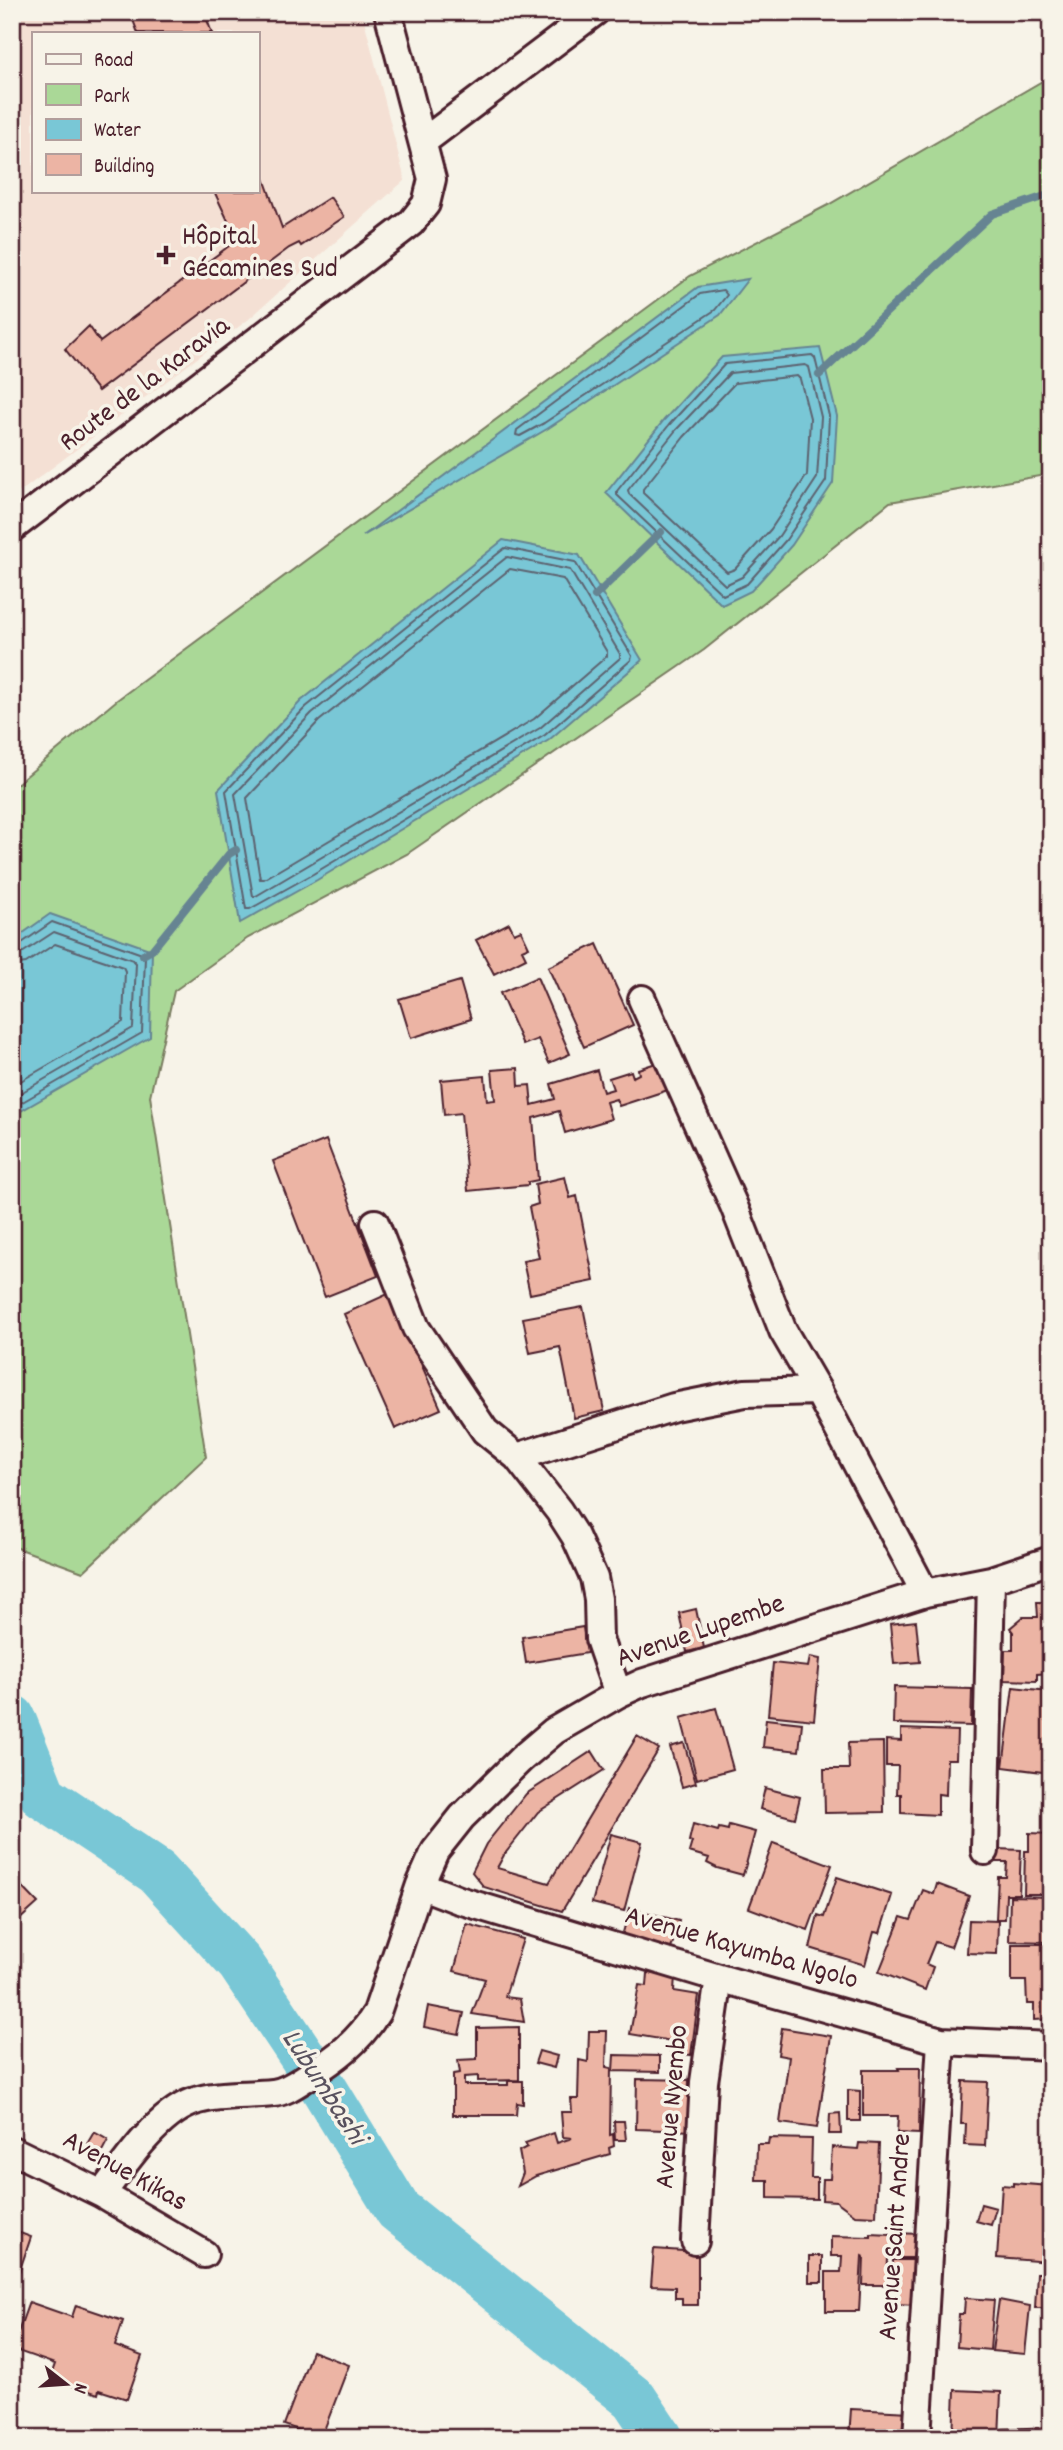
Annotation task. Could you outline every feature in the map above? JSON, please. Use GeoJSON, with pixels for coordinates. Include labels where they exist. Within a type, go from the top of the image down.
{"type":"FeatureCollection","features":[{"type":"Feature","properties":{"kind":"street","name":"Route de la Karavia"},"geometry":{"type":"LineString","coordinates":[[12,528],[411,223],[426,204],[432,179],[388,12]]}},
{"type":"Feature","properties":{"kind":"street"},"geometry":{"type":"LineString","coordinates":[[423,142],[595,12]]}},
{"type":"Feature","properties":{"kind":"street"},"geometry":{"type":"LineString","coordinates":[[642,999],[734,1206],[783,1331],[818,1391],[925,1593]]}},
{"type":"Feature","properties":{"kind":"street"},"geometry":{"type":"LineString","coordinates":[[374,1223],[416,1328],[485,1431],[517,1457],[575,1536],[594,1578],[598,1599],[599,1639],[618,1694]]}},
{"type":"Feature","properties":{"kind":"street"},"geometry":{"type":"LineString","coordinates":[[517,1457],[674,1407],[745,1393],[818,1391]]}},
{"type":"Feature","properties":{"kind":"street","name":"Avenue Lupembe"},"geometry":{"type":"LineString","coordinates":[[102,2194],[129,2158],[157,2127],[178,2109],[193,2102],[218,2097],[275,2093],[289,2088],[338,2057],[367,2029],[377,2012],[420,1885],[435,1851],[462,1817],[554,1731],[642,1683],[925,1593],[991,1580],[1051,1560]]}},
{"type":"Feature","properties":{"kind":"street"},"geometry":{"type":"LineString","coordinates":[[985,1851],[991,1580]]}},
{"type":"Feature","properties":{"kind":"street","name":"Avenue Kayumba Ngolo"},"geometry":{"type":"LineString","coordinates":[[420,1885],[459,1900],[719,1978],[941,2041],[1051,2046]]}},
{"type":"Feature","properties":{"kind":"street","name":"Avenue Nyembo"},"geometry":{"type":"LineString","coordinates":[[695,2241],[704,2082],[719,1978]]}},
{"type":"Feature","properties":{"kind":"street","name":"Avenue Saint Andre"},"geometry":{"type":"LineString","coordinates":[[916,2438],[941,2041]]}},
{"type":"Feature","properties":{"kind":"street","name":"Avenue Kikas"},"geometry":{"type":"LineString","coordinates":[[12,2150],[102,2194],[204,2254]]}},
{"type":"Feature","properties":{"kind":"shaded area","name":"Hôpital Gécamines Sud"},"geometry":{"type":"Polygon","coordinates":[[[12,12],[362,12],[405,180],[249,319],[12,498],[12,12]]]}},
{"type":"Feature","properties":{"kind":"green space"},"geometry":{"type":"Polygon","coordinates":[[[1051,76],[1051,474],[890,502],[704,650],[407,854],[248,938],[174,991],[150,1096],[206,1457],[83,1572],[12,1546],[12,788],[117,700],[690,276],[828,205],[1051,76]]]}},
{"type":"Feature","properties":{"kind":"water"},"geometry":{"type":"Polygon","coordinates":[[[748,279],[720,315],[547,429],[363,536],[698,287],[748,279]]]}},
{"type":"Feature","properties":{"kind":"water"},"geometry":{"type":"Polygon","coordinates":[[[820,348],[837,416],[833,483],[792,545],[751,591],[722,605],[606,493],[664,420],[722,357],[820,348]]]}},
{"type":"Feature","properties":{"kind":"water"},"geometry":{"type":"Polygon","coordinates":[[[503,540],[579,555],[642,660],[549,740],[317,880],[240,923],[218,790],[301,701],[503,540]]]}},
{"type":"Feature","properties":{"kind":"water"},"geometry":{"type":"Polygon","coordinates":[[[50,914],[152,950],[150,1037],[12,1116],[12,941],[50,914]]]}},
{"type":"Feature","properties":{"kind":"building"},"geometry":{"type":"Polygon","coordinates":[[[130,12],[204,12],[212,32],[138,32],[130,12]]]}},
{"type":"Feature","properties":{"kind":"building"},"geometry":{"type":"Polygon","coordinates":[[[259,165],[282,228],[330,197],[344,217],[301,246],[299,243],[289,248],[98,391],[65,349],[89,326],[100,342],[237,240],[214,192],[259,192],[259,165]]]}},
{"type":"Feature","properties":{"kind":"building"},"geometry":{"type":"Polygon","coordinates":[[[509,923],[514,933],[521,930],[529,947],[522,950],[526,958],[494,974],[476,940],[509,923]]]}},
{"type":"Feature","properties":{"kind":"building"},"geometry":{"type":"Polygon","coordinates":[[[597,944],[633,1025],[584,1047],[548,967],[597,944]]]}},
{"type":"Feature","properties":{"kind":"building"},"geometry":{"type":"Polygon","coordinates":[[[537,977],[570,1054],[549,1063],[538,1039],[523,1045],[500,993],[537,977]]]}},
{"type":"Feature","properties":{"kind":"building"},"geometry":{"type":"Polygon","coordinates":[[[460,981],[471,1019],[411,1038],[399,999],[460,981]]]}},
{"type":"Feature","properties":{"kind":"building"},"geometry":{"type":"Polygon","coordinates":[[[662,1061],[671,1089],[619,1106],[616,1099],[606,1102],[611,1119],[565,1133],[559,1111],[533,1118],[538,1180],[528,1182],[528,1185],[468,1191],[461,1113],[444,1115],[441,1080],[485,1076],[487,1101],[495,1100],[492,1070],[518,1068],[519,1086],[530,1085],[532,1105],[555,1099],[551,1084],[597,1070],[603,1092],[613,1089],[609,1078],[631,1071],[633,1077],[639,1074],[638,1069],[662,1061]]]}},
{"type":"Feature","properties":{"kind":"building"},"geometry":{"type":"Polygon","coordinates":[[[326,1140],[378,1276],[325,1297],[273,1161],[326,1140]]]}},
{"type":"Feature","properties":{"kind":"building"},"geometry":{"type":"Polygon","coordinates":[[[565,1177],[570,1198],[577,1196],[594,1281],[530,1294],[523,1261],[539,1258],[529,1207],[538,1204],[535,1184],[565,1177]]]}},
{"type":"Feature","properties":{"kind":"building"},"geometry":{"type":"Polygon","coordinates":[[[390,1293],[441,1409],[395,1429],[344,1314],[390,1293]]]}},
{"type":"Feature","properties":{"kind":"building"},"geometry":{"type":"Polygon","coordinates":[[[583,1307],[604,1411],[574,1418],[560,1347],[530,1353],[523,1318],[583,1307]]]}},
{"type":"Feature","properties":{"kind":"building"},"geometry":{"type":"Polygon","coordinates":[[[1037,1602],[1051,1602],[1051,1673],[1037,1674],[1037,1681],[1004,1680],[1005,1650],[1013,1650],[1013,1632],[1010,1628],[1023,1617],[1038,1617],[1037,1602]]]}},
{"type":"Feature","properties":{"kind":"building"},"geometry":{"type":"Polygon","coordinates":[[[696,1609],[704,1648],[687,1652],[679,1613],[696,1609]]]}},
{"type":"Feature","properties":{"kind":"building"},"geometry":{"type":"Polygon","coordinates":[[[916,1621],[920,1662],[894,1664],[890,1624],[916,1621]]]}},
{"type":"Feature","properties":{"kind":"building"},"geometry":{"type":"Polygon","coordinates":[[[583,1627],[587,1653],[526,1663],[522,1637],[583,1627]]]}},
{"type":"Feature","properties":{"kind":"building"},"geometry":{"type":"Polygon","coordinates":[[[810,1657],[820,1659],[814,1720],[768,1715],[773,1663],[808,1667],[810,1657]]]}},
{"type":"Feature","properties":{"kind":"building"},"geometry":{"type":"Polygon","coordinates":[[[894,1687],[972,1689],[971,1726],[893,1724],[894,1687]]]}},
{"type":"Feature","properties":{"kind":"building"},"geometry":{"type":"Polygon","coordinates":[[[1013,1687],[1048,1691],[1046,1706],[1051,1706],[1051,1773],[1003,1767],[1013,1687]]]}},
{"type":"Feature","properties":{"kind":"building"},"geometry":{"type":"Polygon","coordinates":[[[716,1708],[733,1769],[697,1779],[681,1718],[716,1708]]]}},
{"type":"Feature","properties":{"kind":"building"},"geometry":{"type":"Polygon","coordinates":[[[766,1719],[802,1723],[799,1751],[763,1747],[766,1719]]]}},
{"type":"Feature","properties":{"kind":"building"},"geometry":{"type":"Polygon","coordinates":[[[901,1729],[957,1731],[956,1759],[947,1759],[946,1795],[938,1794],[938,1815],[901,1813],[901,1794],[897,1794],[898,1766],[886,1766],[886,1740],[901,1741],[901,1729]]]}},
{"type":"Feature","properties":{"kind":"building"},"geometry":{"type":"Polygon","coordinates":[[[637,1736],[659,1749],[562,1911],[484,1887],[472,1872],[486,1844],[526,1794],[592,1751],[604,1770],[538,1812],[497,1868],[549,1883],[637,1736]]]}},
{"type":"Feature","properties":{"kind":"building"},"geometry":{"type":"Polygon","coordinates":[[[883,1742],[884,1812],[825,1813],[824,1769],[849,1769],[848,1743],[883,1742]]]}},
{"type":"Feature","properties":{"kind":"building"},"geometry":{"type":"Polygon","coordinates":[[[684,1743],[696,1783],[682,1787],[670,1747],[684,1743]]]}},
{"type":"Feature","properties":{"kind":"building"},"geometry":{"type":"Polygon","coordinates":[[[765,1788],[800,1797],[795,1818],[760,1809],[765,1788]]]}},
{"type":"Feature","properties":{"kind":"building"},"geometry":{"type":"Polygon","coordinates":[[[693,1824],[718,1831],[719,1828],[728,1830],[729,1825],[755,1832],[743,1875],[717,1868],[707,1863],[709,1858],[689,1852],[693,1824]]]}},
{"type":"Feature","properties":{"kind":"building"},"geometry":{"type":"Polygon","coordinates":[[[1029,1833],[1051,1834],[1051,1894],[1024,1894],[1025,1851],[1029,1851],[1029,1833]]]}},
{"type":"Feature","properties":{"kind":"building"},"geometry":{"type":"Polygon","coordinates":[[[611,1834],[642,1842],[624,1911],[592,1903],[611,1834]]]}},
{"type":"Feature","properties":{"kind":"building"},"geometry":{"type":"Polygon","coordinates":[[[773,1843],[832,1865],[808,1930],[749,1908],[773,1843]]]}},
{"type":"Feature","properties":{"kind":"building"},"geometry":{"type":"Polygon","coordinates":[[[997,1849],[1021,1850],[1019,1894],[1006,1894],[1005,1919],[996,1919],[998,1877],[1006,1877],[1007,1862],[996,1862],[997,1849]]]}},
{"type":"Feature","properties":{"kind":"building"},"geometry":{"type":"Polygon","coordinates":[[[12,1876],[38,1903],[18,1921],[12,1915],[12,1876]]]}},
{"type":"Feature","properties":{"kind":"building"},"geometry":{"type":"Polygon","coordinates":[[[837,1877],[892,1895],[880,1933],[874,1932],[865,1965],[810,1948],[818,1915],[824,1917],[837,1877]]]}},
{"type":"Feature","properties":{"kind":"building"},"geometry":{"type":"Polygon","coordinates":[[[937,1884],[969,1896],[951,1947],[935,1942],[926,1964],[933,1967],[925,1990],[879,1972],[901,1917],[911,1920],[923,1890],[934,1894],[937,1884]]]}},
{"type":"Feature","properties":{"kind":"building"},"geometry":{"type":"Polygon","coordinates":[[[1010,1896],[1051,1897],[1051,1942],[1009,1941],[1010,1896]]]}},
{"type":"Feature","properties":{"kind":"building"},"geometry":{"type":"Polygon","coordinates":[[[630,1908],[679,1921],[671,1949],[622,1936],[630,1908]]]}},
{"type":"Feature","properties":{"kind":"building"},"geometry":{"type":"Polygon","coordinates":[[[969,1920],[998,1921],[997,1954],[967,1953],[969,1920]]]}},
{"type":"Feature","properties":{"kind":"building"},"geometry":{"type":"Polygon","coordinates":[[[467,1924],[523,1939],[505,1997],[520,1999],[524,2022],[472,2014],[485,1979],[454,1971],[467,1924]]]}},
{"type":"Feature","properties":{"kind":"building"},"geometry":{"type":"Polygon","coordinates":[[[1012,1944],[1051,1944],[1051,2019],[1034,2020],[1034,2004],[1027,2004],[1026,1981],[1012,1981],[1012,1944]]]}},
{"type":"Feature","properties":{"kind":"building"},"geometry":{"type":"Polygon","coordinates":[[[648,1973],[675,1975],[674,1991],[699,1995],[691,2055],[670,2052],[672,2041],[630,2034],[639,1985],[647,1986],[648,1973]]]}},
{"type":"Feature","properties":{"kind":"building"},"geometry":{"type":"Polygon","coordinates":[[[428,2006],[464,2013],[459,2034],[424,2027],[428,2006]]]}},
{"type":"Feature","properties":{"kind":"building"},"geometry":{"type":"Polygon","coordinates":[[[519,2027],[519,2080],[478,2081],[478,2076],[464,2077],[464,2085],[508,2085],[508,2081],[523,2081],[523,2104],[517,2103],[516,2115],[453,2115],[453,2074],[460,2073],[458,2060],[477,2059],[477,2028],[519,2027]]]}},
{"type":"Feature","properties":{"kind":"building"},"geometry":{"type":"Polygon","coordinates":[[[782,2028],[831,2036],[817,2128],[780,2123],[789,2057],[778,2055],[782,2028]]]}},
{"type":"Feature","properties":{"kind":"building"},"geometry":{"type":"Polygon","coordinates":[[[589,2031],[607,2031],[606,2067],[611,2068],[610,2135],[613,2134],[614,2146],[609,2148],[610,2154],[536,2176],[518,2186],[523,2173],[519,2151],[527,2147],[525,2143],[554,2133],[557,2143],[572,2138],[563,2137],[561,2112],[572,2112],[571,2099],[578,2099],[579,2060],[588,2062],[589,2031]]]}},
{"type":"Feature","properties":{"kind":"building"},"geometry":{"type":"Polygon","coordinates":[[[539,2051],[557,2056],[554,2068],[535,2063],[539,2051]]]}},
{"type":"Feature","properties":{"kind":"building"},"geometry":{"type":"Polygon","coordinates":[[[614,2055],[660,2056],[660,2072],[613,2071],[614,2055]]]}},
{"type":"Feature","properties":{"kind":"building"},"geometry":{"type":"Polygon","coordinates":[[[898,2068],[920,2068],[919,2134],[897,2133],[898,2116],[863,2116],[863,2070],[899,2070],[898,2068]]]}},
{"type":"Feature","properties":{"kind":"building"},"geometry":{"type":"Polygon","coordinates":[[[637,2079],[696,2080],[695,2131],[636,2129],[637,2079]]]}},
{"type":"Feature","properties":{"kind":"building"},"geometry":{"type":"Polygon","coordinates":[[[963,2081],[988,2082],[985,2146],[965,2145],[966,2124],[961,2124],[963,2081]]]}},
{"type":"Feature","properties":{"kind":"building"},"geometry":{"type":"Polygon","coordinates":[[[848,2090],[860,2091],[860,2121],[848,2121],[848,2090]]]}},
{"type":"Feature","properties":{"kind":"building"},"geometry":{"type":"Polygon","coordinates":[[[840,2113],[841,2134],[829,2134],[830,2114],[840,2113]]]}},
{"type":"Feature","properties":{"kind":"building"},"geometry":{"type":"Polygon","coordinates":[[[614,2121],[624,2121],[626,2140],[615,2140],[614,2121]]]}},
{"type":"Feature","properties":{"kind":"building"},"geometry":{"type":"Polygon","coordinates":[[[94,2132],[108,2140],[99,2157],[84,2149],[94,2132]]]}},
{"type":"Feature","properties":{"kind":"building"},"geometry":{"type":"Polygon","coordinates":[[[769,2138],[812,2139],[811,2178],[817,2178],[817,2199],[768,2198],[768,2180],[756,2180],[757,2144],[768,2144],[769,2138]]]}},
{"type":"Feature","properties":{"kind":"building"},"geometry":{"type":"Polygon","coordinates":[[[859,2143],[879,2144],[876,2216],[855,2215],[836,2201],[822,2200],[823,2179],[830,2179],[832,2147],[858,2149],[859,2143]]]}},
{"type":"Feature","properties":{"kind":"building"},"geometry":{"type":"Polygon","coordinates":[[[1013,2183],[1049,2186],[1049,2262],[997,2258],[1002,2185],[1013,2186],[1013,2183]]]}},
{"type":"Feature","properties":{"kind":"building"},"geometry":{"type":"Polygon","coordinates":[[[981,2204],[996,2208],[991,2225],[976,2221],[981,2204]]]}},
{"type":"Feature","properties":{"kind":"building"},"geometry":{"type":"Polygon","coordinates":[[[12,2230],[31,2237],[16,2281],[12,2279],[12,2230]]]}},
{"type":"Feature","properties":{"kind":"building"},"geometry":{"type":"Polygon","coordinates":[[[895,2233],[920,2234],[919,2258],[888,2258],[887,2285],[863,2285],[862,2256],[859,2311],[826,2311],[826,2272],[841,2272],[842,2256],[831,2256],[831,2236],[871,2237],[871,2234],[891,2235],[891,2239],[895,2239],[895,2233]]]}},
{"type":"Feature","properties":{"kind":"building"},"geometry":{"type":"Polygon","coordinates":[[[654,2249],[698,2252],[698,2305],[682,2305],[682,2298],[675,2298],[675,2287],[651,2286],[654,2249]]]}},
{"type":"Feature","properties":{"kind":"building"},"geometry":{"type":"Polygon","coordinates":[[[809,2256],[822,2256],[822,2282],[809,2282],[809,2256]]]}},
{"type":"Feature","properties":{"kind":"building"},"geometry":{"type":"Polygon","coordinates":[[[893,2260],[922,2260],[921,2305],[892,2304],[893,2260]]]}},
{"type":"Feature","properties":{"kind":"building"},"geometry":{"type":"Polygon","coordinates":[[[1037,2273],[1051,2273],[1051,2308],[1035,2308],[1037,2273]]]}},
{"type":"Feature","properties":{"kind":"building"},"geometry":{"type":"Polygon","coordinates":[[[965,2298],[994,2300],[990,2350],[957,2347],[959,2314],[964,2314],[965,2298]]]}},
{"type":"Feature","properties":{"kind":"building"},"geometry":{"type":"Polygon","coordinates":[[[999,2300],[1030,2306],[1025,2354],[992,2351],[999,2300]]]}},
{"type":"Feature","properties":{"kind":"building"},"geometry":{"type":"Polygon","coordinates":[[[29,2302],[72,2317],[76,2305],[123,2321],[115,2346],[142,2356],[127,2399],[99,2390],[98,2394],[50,2378],[55,2364],[12,2349],[29,2302]]]}},
{"type":"Feature","properties":{"kind":"building"},"geometry":{"type":"Polygon","coordinates":[[[312,2351],[349,2365],[321,2438],[284,2425],[312,2351]]]}},
{"type":"Feature","properties":{"kind":"building"},"geometry":{"type":"Polygon","coordinates":[[[955,2390],[1001,2392],[999,2438],[953,2438],[955,2390]]]}},
{"type":"Feature","properties":{"kind":"building"},"geometry":{"type":"Polygon","coordinates":[[[851,2409],[910,2412],[909,2438],[849,2438],[851,2409]]]}},
{"type":"Feature","properties":{"kind":"building"},"geometry":{"type":"Polygon","coordinates":[[[1051,2427],[1051,2438],[1004,2438],[1003,2429],[1051,2427]]]}},
{"type":"Feature","properties":{"kind":"waterway"},"geometry":{"type":"LineString","coordinates":[[819,375],[992,214],[1051,194]]}},
{"type":"Feature","properties":{"kind":"waterway"},"geometry":{"type":"LineString","coordinates":[[595,596],[661,532]]}},
{"type":"Feature","properties":{"kind":"waterway"},"geometry":{"type":"LineString","coordinates":[[143,955],[152,950],[229,854],[236,850]]}},
{"type":"Feature","properties":{"kind":"waterway","name":"Lubumbashi"},"geometry":{"type":"LineString","coordinates":[[12,1718],[43,1796],[157,1872],[240,1963],[323,2087],[398,2210],[634,2399],[660,2438]]}},
{"type":"Feature","properties":{"kind":"place","name":"Hôpital Gécamines Sud"},"geometry":{"type":"Point","coordinates":[166,255]}}]}
